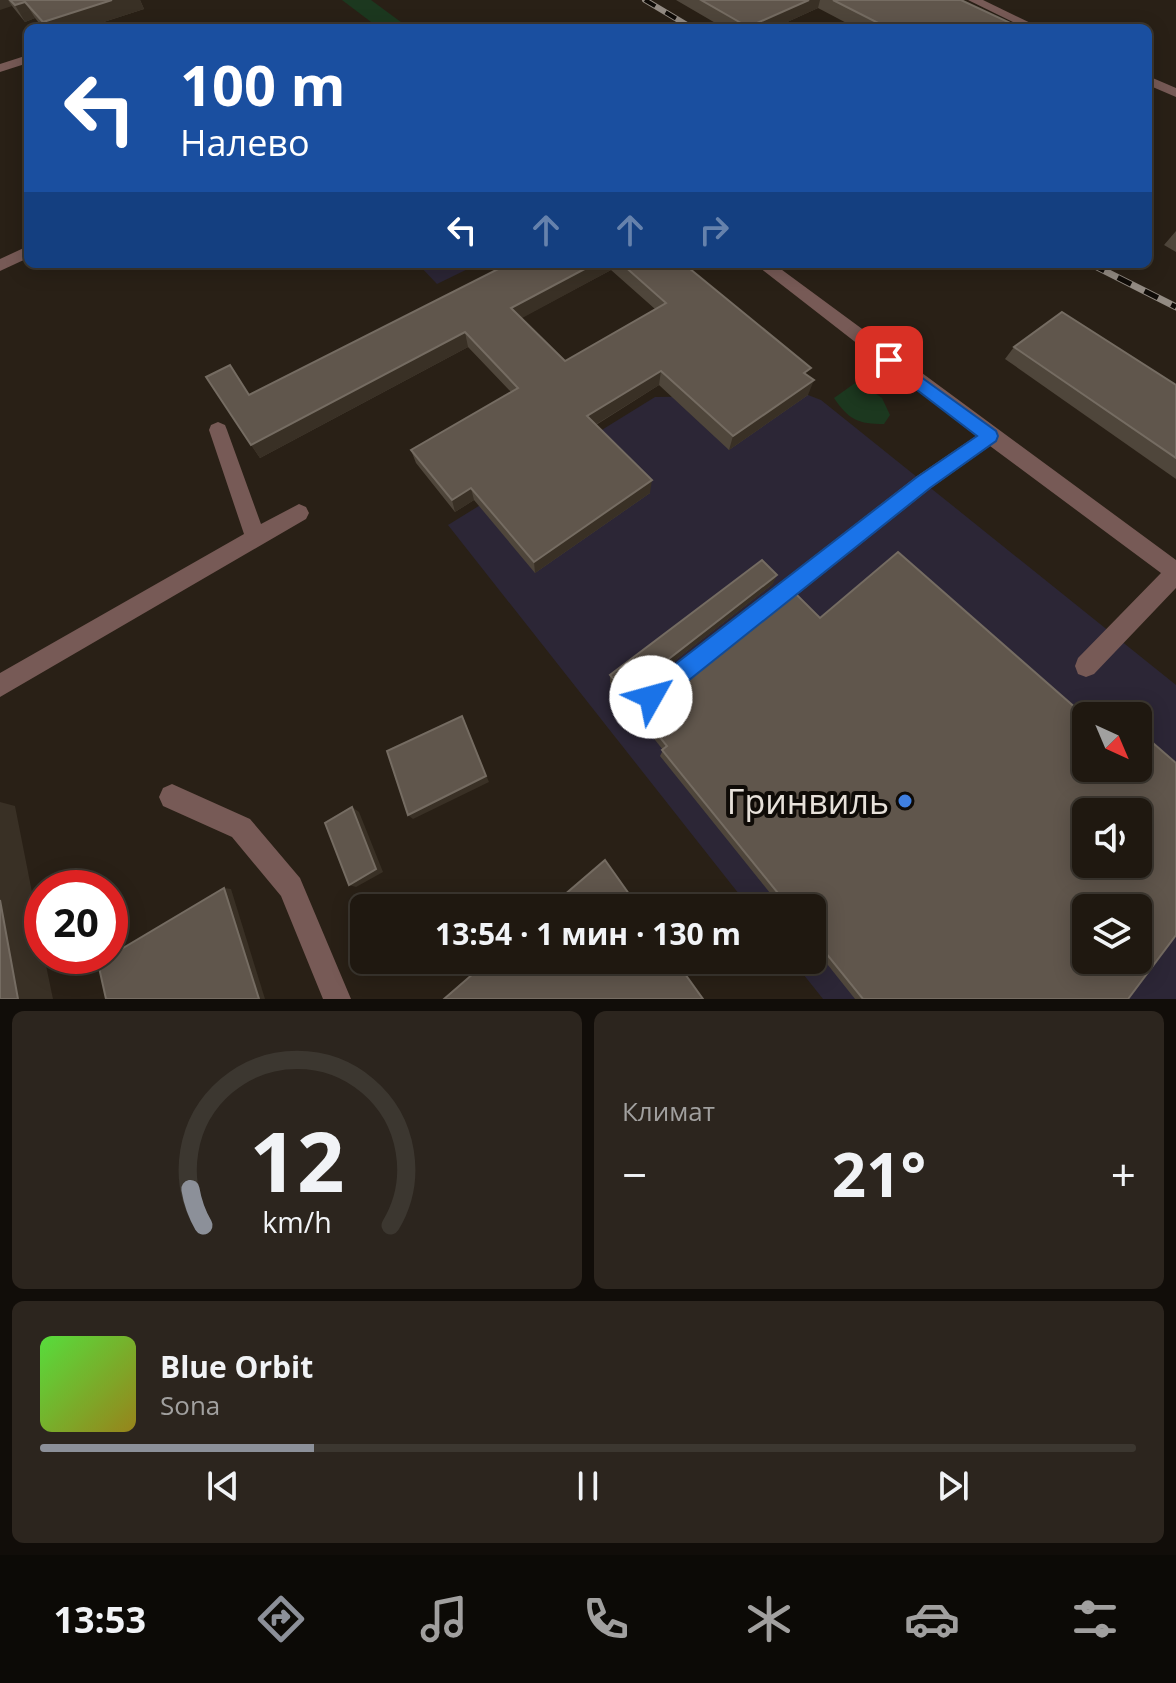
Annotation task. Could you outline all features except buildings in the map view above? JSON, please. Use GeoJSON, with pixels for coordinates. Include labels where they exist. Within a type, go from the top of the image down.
{"type":"FeatureCollection","features":[{"type":"Feature","properties":{"kind":"lane"},"geometry":{"type":"LineString","coordinates":[[974,0],[1026,24]]}},
{"type":"Feature","properties":{"kind":"lane"},"geometry":{"type":"LineString","coordinates":[[0,68],[24,60]]}},
{"type":"Feature","properties":{"kind":"lane"},"geometry":{"type":"LineString","coordinates":[[1152,82],[1176,93]]}},
{"type":"Feature","properties":{"kind":"lane"},"geometry":{"type":"LineString","coordinates":[[0,266],[24,253]]}},
{"type":"Feature","properties":{"kind":"lane"},"geometry":{"type":"LineString","coordinates":[[768,268],[1176,572],[1086,666]]}},
{"type":"Feature","properties":{"kind":"lane"},"geometry":{"type":"LineString","coordinates":[[218,430],[256,538]]}},
{"type":"Feature","properties":{"kind":"lane"},"geometry":{"type":"LineString","coordinates":[[651,697],[924,482],[990,436]]}},
{"type":"Feature","properties":{"kind":"lane"},"geometry":{"type":"LineString","coordinates":[[0,686],[299,513]]}},
{"type":"Feature","properties":{"kind":"lane"},"geometry":{"type":"LineString","coordinates":[[172,797],[241,828],[291,887],[337,999]]}},
{"type":"Feature","properties":{"kind":"shaded area"},"geometry":{"type":"Polygon","coordinates":[[[422,268],[470,268],[437,284],[422,268]]]}},
{"type":"Feature","properties":{"kind":"shaded area","name":"Гринвиль"},"geometry":{"type":"Polygon","coordinates":[[[808,395],[821,400],[1176,685],[1176,999],[823,999],[803,974],[826,974],[826,894],[739,894],[448,525],[655,397],[808,395]]]}},
{"type":"Feature","properties":{"kind":"green space"},"geometry":{"type":"Polygon","coordinates":[[[342,0],[371,0],[404,24],[374,24],[342,0]]]}},
{"type":"Feature","properties":{"kind":"green space"},"geometry":{"type":"Polygon","coordinates":[[[858,381],[882,398],[890,415],[884,424],[855,419],[834,398],[858,381]]]}},
{"type":"Feature","properties":{"kind":"railway"},"geometry":{"type":"LineString","coordinates":[[645,0],[685,24]]}},
{"type":"Feature","properties":{"kind":"railway"},"geometry":{"type":"LineString","coordinates":[[1099,268],[1176,307]]}},
{"type":"Feature","properties":{"kind":"place","name":"Гринвиль"},"geometry":{"type":"Point","coordinates":[905,801]}},
{"type":"Feature","properties":{"kind":"route"},"geometry":{"type":"LineString","coordinates":[[651,697],[924,482],[990,436],[889,360]]}}]}
